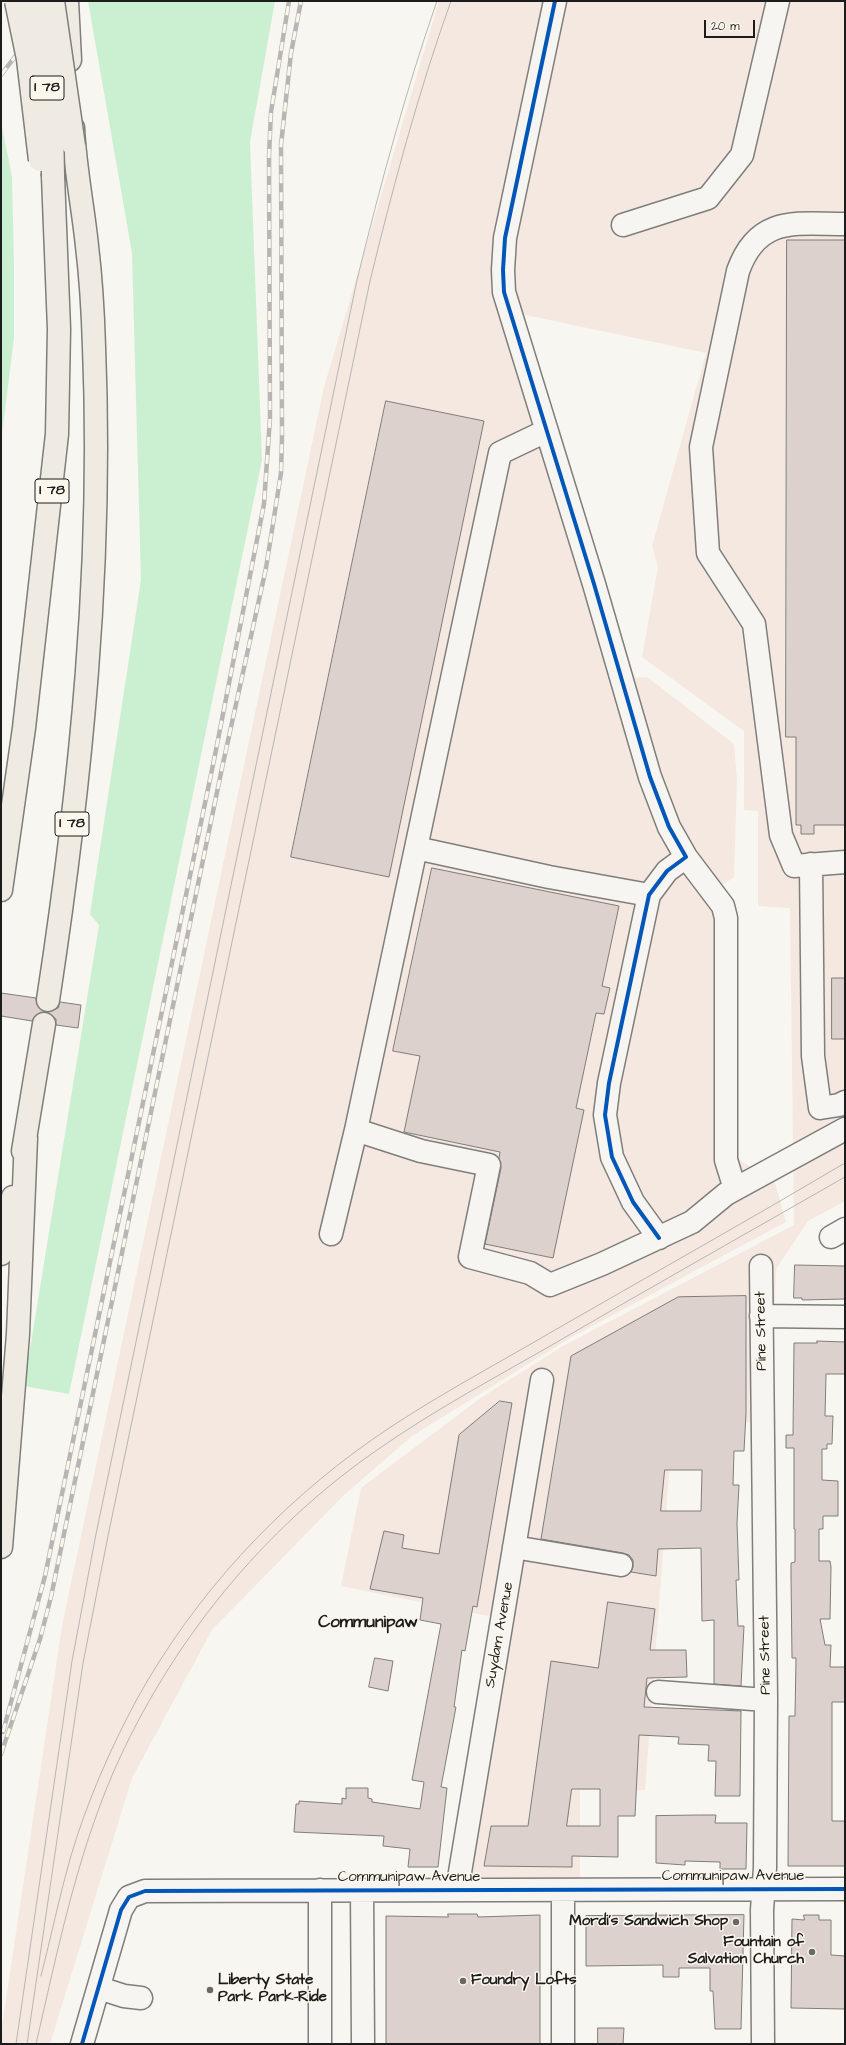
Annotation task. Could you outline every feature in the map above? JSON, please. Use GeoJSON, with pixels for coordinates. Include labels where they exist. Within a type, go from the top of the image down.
{"type":"FeatureCollection","features":[{"type":"Feature","properties":{"kind":"highway"},"geometry":{"type":"LineString","coordinates":[[16,1],[28,59],[47,168]]}},
{"type":"Feature","properties":{"kind":"highway","name":"I 78"},"geometry":{"type":"LineString","coordinates":[[1,890],[17,788],[54,471],[59,367],[56,252],[47,168],[52,125],[34,1]]}},
{"type":"Feature","properties":{"kind":"highway","name":"I 78"},"geometry":{"type":"LineString","coordinates":[[48,1000],[75,800],[90,638],[96,447],[94,346],[88,246],[53,1]]}},
{"type":"Feature","properties":{"kind":"highway"},"geometry":{"type":"LineString","coordinates":[[67,1],[74,146]]}},
{"type":"Feature","properties":{"kind":"highway"},"geometry":{"type":"LineString","coordinates":[[1,1254],[26,1138],[44,1024]]}},
{"type":"Feature","properties":{"kind":"highway"},"geometry":{"type":"LineString","coordinates":[[1,1547],[17,1342],[26,1138]]}},
{"type":"Feature","properties":{"kind":"street"},"geometry":{"type":"LineString","coordinates":[[555,1],[505,238],[503,270],[504,292],[594,584],[650,777],[669,827],[686,857],[723,906],[726,918],[726,1160],[735,1189]]}},
{"type":"Feature","properties":{"kind":"street"},"geometry":{"type":"LineString","coordinates":[[623,225],[708,198],[742,155],[778,1]]}},
{"type":"Feature","properties":{"kind":"street"},"geometry":{"type":"LineString","coordinates":[[845,224],[784,224],[767,231],[754,242],[744,255],[738,271],[701,447],[708,553],[754,624],[781,835],[794,866],[845,862]]}},
{"type":"Feature","properties":{"kind":"street"},"geometry":{"type":"LineString","coordinates":[[331,1234],[356,1130],[500,453],[546,431]]}},
{"type":"Feature","properties":{"kind":"street"},"geometry":{"type":"LineString","coordinates":[[416,848],[549,877],[649,895]]}},
{"type":"Feature","properties":{"kind":"street"},"geometry":{"type":"LineString","coordinates":[[659,1238],[633,1202],[612,1157],[605,1115],[609,1082],[649,895],[667,870],[686,857]]}},
{"type":"Feature","properties":{"kind":"street"},"geometry":{"type":"LineString","coordinates":[[811,864],[813,1056],[820,1108],[839,1105],[845,1102]]}},
{"type":"Feature","properties":{"kind":"street"},"geometry":{"type":"LineString","coordinates":[[356,1130],[421,1151],[489,1165],[470,1257],[530,1273],[550,1285],[602,1264],[692,1222],[726,1194],[845,1129]]}},
{"type":"Feature","properties":{"kind":"street","name":"Pine Street"},"geometry":{"type":"LineString","coordinates":[[761,1266],[766,1700],[764,1890],[762,1910],[763,2044]]}},
{"type":"Feature","properties":{"kind":"street"},"geometry":{"type":"LineString","coordinates":[[761,1316],[845,1317]]}},
{"type":"Feature","properties":{"kind":"street","name":"Suydam Avenue"},"geometry":{"type":"LineString","coordinates":[[456,1890],[542,1380]]}},
{"type":"Feature","properties":{"kind":"street"},"geometry":{"type":"LineString","coordinates":[[514,1548],[621,1565]]}},
{"type":"Feature","properties":{"kind":"street"},"geometry":{"type":"LineString","coordinates":[[658,1692],[766,1700]]}},
{"type":"Feature","properties":{"kind":"street","name":"Communipaw Avenue"},"geometry":{"type":"LineString","coordinates":[[82,2044],[121,1910],[129,1897],[137,1893],[163,1890],[845,1889]]}},
{"type":"Feature","properties":{"kind":"street"},"geometry":{"type":"LineString","coordinates":[[320,1890],[320,2044]]}},
{"type":"Feature","properties":{"kind":"street"},"geometry":{"type":"LineString","coordinates":[[362,1890],[363,2044]]}},
{"type":"Feature","properties":{"kind":"street"},"geometry":{"type":"LineString","coordinates":[[563,1890],[563,2044]]}},
{"type":"Feature","properties":{"kind":"street"},"geometry":{"type":"LineString","coordinates":[[99,1988],[124,1996],[140,1998]]}},
{"type":"Feature","properties":{"kind":"shaded area"},"geometry":{"type":"Polygon","coordinates":[[[439,1],[555,1],[510,252],[563,1],[845,1],[845,1201],[808,1221],[776,1269],[770,1422],[673,1421],[645,1790],[580,1790],[580,1879],[463,1879],[503,1619],[341,1586],[361,1488],[482,1397],[563,1346],[794,1225],[790,908],[758,906],[758,811],[744,810],[744,731],[642,657],[658,567],[652,546],[706,353],[521,314],[514,285],[520,319],[635,678],[647,677],[734,744],[737,780],[734,877],[722,885],[734,913],[735,1151],[742,1162],[751,1167],[768,1158],[786,1222],[570,1338],[412,1436],[343,1496],[212,1630],[132,1778],[50,2044],[1,2044],[1,2033],[62,1626],[324,387],[439,1]]]}},
{"type":"Feature","properties":{"kind":"green space"},"geometry":{"type":"Polygon","coordinates":[[[88,1],[275,1],[250,142],[262,460],[69,1394],[24,1386],[99,925],[90,914],[141,580],[132,253],[88,1]]]}},
{"type":"Feature","properties":{"kind":"green space"},"geometry":{"type":"Polygon","coordinates":[[[1,122],[12,177],[14,338],[1,442],[1,122]]]}},
{"type":"Feature","properties":{"kind":"building"},"geometry":{"type":"Polygon","coordinates":[[[787,240],[845,240],[845,825],[814,825],[814,834],[801,834],[801,825],[796,825],[796,737],[786,737],[787,240]]]}},
{"type":"Feature","properties":{"kind":"building"},"geometry":{"type":"Polygon","coordinates":[[[386,401],[484,421],[389,877],[291,857],[386,401]]]}},
{"type":"Feature","properties":{"kind":"building"},"geometry":{"type":"Polygon","coordinates":[[[432,868],[619,906],[602,986],[610,988],[604,1014],[596,1013],[576,1108],[584,1110],[553,1258],[485,1244],[501,1168],[499,1158],[500,1152],[404,1132],[420,1056],[393,1051],[432,868]]]}},
{"type":"Feature","properties":{"kind":"building"},"geometry":{"type":"Polygon","coordinates":[[[832,978],[845,978],[845,1039],[832,1039],[832,978]]]}},
{"type":"Feature","properties":{"kind":"building"},"geometry":{"type":"Polygon","coordinates":[[[1,993],[36,998],[37,1005],[45,1012],[35,1016],[32,1021],[1,1016],[1,993]]]}},
{"type":"Feature","properties":{"kind":"building"},"geometry":{"type":"Polygon","coordinates":[[[60,1002],[81,1005],[78,1028],[56,1025],[56,1019],[47,1012],[58,1008],[60,1002]]]}},
{"type":"Feature","properties":{"kind":"building"},"geometry":{"type":"Polygon","coordinates":[[[795,1265],[845,1266],[845,1299],[802,1300],[802,1298],[794,1298],[795,1265]]]}},
{"type":"Feature","properties":{"kind":"building"},"geometry":{"type":"Polygon","coordinates":[[[746,1296],[746,1413],[744,1451],[734,1451],[733,1485],[739,1485],[737,1523],[739,1580],[736,1580],[738,1626],[744,1626],[741,1686],[714,1684],[714,1620],[702,1621],[701,1548],[658,1549],[656,1576],[631,1572],[633,1560],[629,1555],[623,1553],[541,1539],[571,1356],[678,1297],[746,1296]],[[665,1470],[661,1511],[701,1511],[702,1470],[665,1470]]]}},
{"type":"Feature","properties":{"kind":"building"},"geometry":{"type":"Polygon","coordinates":[[[817,1341],[845,1342],[845,1374],[826,1374],[825,1416],[833,1416],[832,1444],[827,1444],[827,1449],[822,1449],[822,1480],[838,1481],[838,1516],[823,1516],[823,1529],[819,1529],[819,1561],[830,1561],[831,1567],[830,1619],[820,1619],[825,1645],[831,1645],[830,1667],[845,1667],[845,1702],[832,1702],[832,1821],[845,1821],[845,1866],[788,1866],[789,1716],[795,1716],[796,1658],[792,1658],[791,1576],[791,1563],[795,1562],[794,1448],[786,1448],[786,1435],[793,1435],[794,1343],[817,1343],[817,1341]]]}},
{"type":"Feature","properties":{"kind":"building"},"geometry":{"type":"Polygon","coordinates":[[[500,1401],[512,1403],[477,1607],[473,1606],[465,1651],[462,1650],[454,1707],[456,1707],[441,1787],[447,1788],[438,1867],[408,1867],[410,1849],[383,1846],[384,1836],[294,1832],[296,1804],[299,1804],[299,1801],[342,1804],[342,1798],[346,1799],[346,1788],[368,1788],[368,1798],[372,1799],[372,1802],[420,1809],[424,1782],[412,1780],[441,1624],[420,1620],[423,1598],[370,1589],[384,1531],[404,1535],[402,1548],[439,1554],[459,1435],[500,1401]]]}},
{"type":"Feature","properties":{"kind":"building"},"geometry":{"type":"Polygon","coordinates":[[[608,1602],[655,1609],[650,1650],[686,1650],[687,1677],[647,1678],[644,1707],[741,1711],[740,1796],[715,1796],[716,1761],[708,1761],[709,1745],[678,1744],[679,1737],[639,1735],[635,1816],[618,1816],[618,1857],[572,1856],[572,1867],[484,1866],[491,1826],[528,1826],[551,1661],[598,1668],[608,1602]],[[572,1789],[567,1826],[600,1826],[600,1789],[572,1789]]]}},
{"type":"Feature","properties":{"kind":"building"},"geometry":{"type":"Polygon","coordinates":[[[375,1658],[393,1661],[388,1691],[369,1687],[375,1658]]]}},
{"type":"Feature","properties":{"kind":"building"},"geometry":{"type":"Polygon","coordinates":[[[716,1815],[715,1823],[747,1823],[746,1869],[720,1869],[720,1862],[685,1861],[685,1865],[656,1863],[656,1816],[716,1815]]]}},
{"type":"Feature","properties":{"kind":"building","name":"Foundry Lofts"},"geometry":{"type":"Polygon","coordinates":[[[448,1914],[477,1914],[478,1917],[540,1915],[540,2044],[386,2044],[386,1916],[448,1917],[448,1914]]]}},
{"type":"Feature","properties":{"kind":"building"},"geometry":{"type":"Polygon","coordinates":[[[744,1915],[741,2029],[715,2029],[713,1991],[710,1991],[710,1968],[679,1968],[679,1977],[663,1977],[663,1965],[586,1966],[586,1916],[744,1915]]]}},
{"type":"Feature","properties":{"kind":"building","name":"Fountain of Salvation Church"},"geometry":{"type":"Polygon","coordinates":[[[804,1915],[819,1915],[819,1920],[831,1920],[831,1955],[845,1956],[845,2009],[791,2008],[792,1919],[804,1920],[804,1915]]]}},
{"type":"Feature","properties":{"kind":"building"},"geometry":{"type":"Polygon","coordinates":[[[598,2028],[624,2028],[623,2044],[598,2044],[598,2028]]]}},
{"type":"Feature","properties":{"kind":"tram line"},"geometry":{"type":"LineString","coordinates":[[16,2044],[72,1661],[96,1534],[357,280],[414,70],[437,1]]}},
{"type":"Feature","properties":{"kind":"tram line"},"geometry":{"type":"LineString","coordinates":[[27,2044],[83,1663],[108,1536],[370,281],[407,140],[451,1]]}},
{"type":"Feature","properties":{"kind":"tram line"},"geometry":{"type":"LineString","coordinates":[[41,1976],[62,1888],[76,1838],[99,1777],[127,1718],[160,1661],[184,1624],[211,1589],[271,1524],[304,1493],[338,1465],[373,1439],[416,1411],[845,1163]]}},
{"type":"Feature","properties":{"kind":"tram line"},"geometry":{"type":"LineString","coordinates":[[36,2044],[68,1907],[88,1839],[113,1773],[136,1725],[162,1679],[192,1634],[224,1592],[259,1552],[297,1514],[337,1480],[401,1434],[467,1393],[845,1177]]}},
{"type":"Feature","properties":{"kind":"railway"},"geometry":{"type":"LineString","coordinates":[[1,75],[58,1]]}},
{"type":"Feature","properties":{"kind":"railway"},"geometry":{"type":"LineString","coordinates":[[3,1732],[45,1576],[215,755],[264,504],[270,418],[269,156],[271,112],[289,1]]}},
{"type":"Feature","properties":{"kind":"railway"},"geometry":{"type":"LineString","coordinates":[[1,1754],[40,1639],[51,1597],[222,768],[266,568],[281,473],[281,145],[291,53],[301,1]]}},
{"type":"Feature","properties":{"kind":"cycle path"},"geometry":{"type":"LineString","coordinates":[[555,1],[505,238],[503,270],[504,292],[594,584],[650,777],[669,827],[686,857],[667,871],[649,895],[609,1083],[605,1115],[612,1157],[633,1202],[659,1238]]}},
{"type":"Feature","properties":{"kind":"cycle path"},"geometry":{"type":"LineString","coordinates":[[82,2044],[121,1910],[129,1897],[145,1891],[845,1889]]}},
{"type":"Feature","properties":{"kind":"place","name":"Mordi's Sandwich Shop"},"geometry":{"type":"Point","coordinates":[736,1922]}},
{"type":"Feature","properties":{"kind":"place","name":"Fountain of Salvation Church"},"geometry":{"type":"Point","coordinates":[812,1952]}},
{"type":"Feature","properties":{"kind":"place","name":"Foundry Lofts"},"geometry":{"type":"Point","coordinates":[463,1981]}},
{"type":"Feature","properties":{"kind":"place","name":"Liberty State Park Park-Ride"},"geometry":{"type":"Point","coordinates":[210,1990]}},
{"type":"Feature","properties":{"kind":"district","name":"Communipaw"},"geometry":{"type":"Point","coordinates":[368,1623]}}]}
